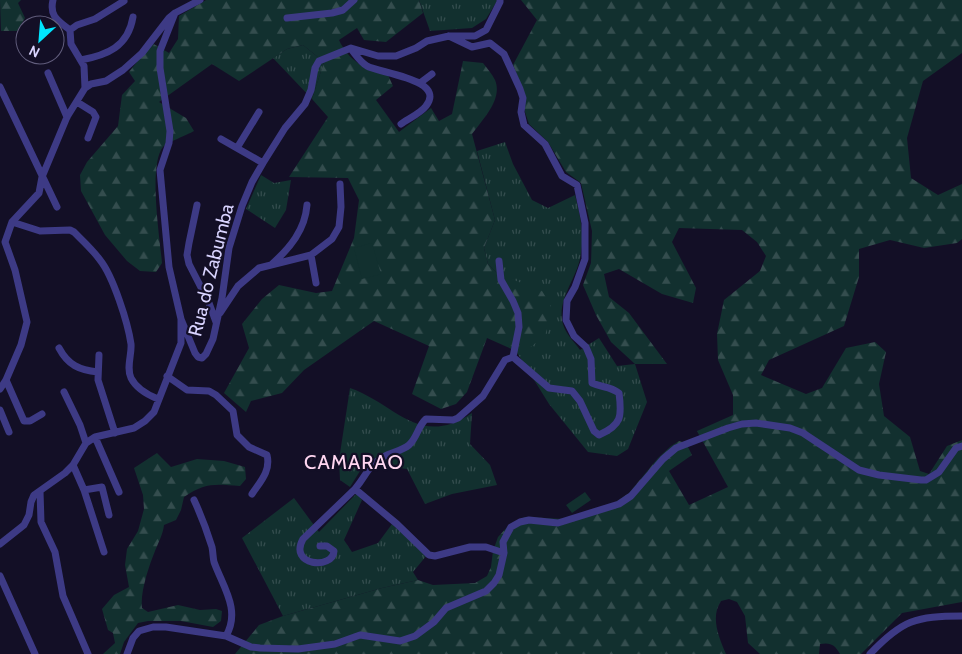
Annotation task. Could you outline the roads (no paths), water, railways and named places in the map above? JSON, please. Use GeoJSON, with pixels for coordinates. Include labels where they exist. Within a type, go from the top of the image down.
{"type":"FeatureCollection","features":[{"type":"Feature","properties":{"kind":"street"},"geometry":{"type":"LineString","coordinates":[[52,0],[51,7],[56,20],[70,30]]}},
{"type":"Feature","properties":{"kind":"street"},"geometry":{"type":"LineString","coordinates":[[42,414],[30,421],[24,421],[2,383],[21,345],[27,322],[15,270],[2,245],[12,222],[37,197],[41,189],[42,177],[67,117],[85,88],[91,84],[106,81],[123,70],[142,53],[163,24],[175,12],[200,0]]}},
{"type":"Feature","properties":{"kind":"street"},"geometry":{"type":"LineString","coordinates":[[287,18],[332,13],[343,10],[354,0]]}},
{"type":"Feature","properties":{"kind":"street"},"geometry":{"type":"LineString","coordinates":[[351,48],[378,56],[396,56],[416,48],[427,41],[449,36],[475,36],[486,30],[500,0]]}},
{"type":"Feature","properties":{"kind":"street"},"geometry":{"type":"LineString","coordinates":[[70,30],[77,25],[95,19],[124,1]]}},
{"type":"Feature","properties":{"kind":"street"},"geometry":{"type":"LineString","coordinates":[[175,12],[160,51],[160,68],[170,131],[169,143],[160,170],[169,267],[181,319]]}},
{"type":"Feature","properties":{"kind":"street"},"geometry":{"type":"LineString","coordinates":[[81,60],[110,52],[120,44],[131,29],[133,17]]}},
{"type":"Feature","properties":{"kind":"street"},"geometry":{"type":"LineString","coordinates":[[70,30],[71,44],[84,66],[85,88]]}},
{"type":"Feature","properties":{"kind":"street"},"geometry":{"type":"LineString","coordinates":[[449,36],[472,47],[490,43],[504,54],[523,98],[521,112],[524,125],[544,144],[562,176],[577,185],[586,223],[585,259],[575,287],[567,301],[566,320],[574,336],[586,347],[591,359],[592,384],[610,387],[619,393],[620,418],[613,429],[600,435],[594,431],[580,401],[572,391],[549,388],[513,357]]}},
{"type":"Feature","properties":{"kind":"street"},"geometry":{"type":"LineString","coordinates":[[351,48],[361,62],[368,67],[379,72],[404,76],[420,83],[425,88],[430,96],[426,106],[401,124]]}},
{"type":"Feature","properties":{"kind":"street","name":"Rua do Zabumba"},"geometry":{"type":"LineString","coordinates":[[181,319],[195,353],[198,357],[202,358],[210,347],[217,320],[234,227],[252,182],[285,128],[305,104],[311,90],[316,64],[351,48]]}},
{"type":"Feature","properties":{"kind":"street"},"geometry":{"type":"LineString","coordinates":[[48,72],[67,117]]}},
{"type":"Feature","properties":{"kind":"street"},"geometry":{"type":"LineString","coordinates":[[420,83],[432,74]]}},
{"type":"Feature","properties":{"kind":"street"},"geometry":{"type":"LineString","coordinates":[[0,87],[57,206]]}},
{"type":"Feature","properties":{"kind":"street"},"geometry":{"type":"LineString","coordinates":[[77,102],[93,112],[96,117],[88,138]]}},
{"type":"Feature","properties":{"kind":"street"},"geometry":{"type":"LineString","coordinates":[[237,148],[259,112]]}},
{"type":"Feature","properties":{"kind":"street"},"geometry":{"type":"LineString","coordinates":[[221,139],[263,162]]}},
{"type":"Feature","properties":{"kind":"street"},"geometry":{"type":"LineString","coordinates":[[271,264],[279,264],[311,255],[332,239],[339,226],[341,207],[340,184]]}},
{"type":"Feature","properties":{"kind":"street"},"geometry":{"type":"LineString","coordinates":[[197,205],[189,243],[189,264],[217,320]]}},
{"type":"Feature","properties":{"kind":"street"},"geometry":{"type":"LineString","coordinates":[[217,320],[238,286],[259,268],[271,264],[282,256],[300,232],[308,205]]}},
{"type":"Feature","properties":{"kind":"street"},"geometry":{"type":"LineString","coordinates":[[12,222],[40,231],[70,230],[101,261],[114,288],[130,339],[132,350],[130,374],[132,380],[144,392],[158,399]]}},
{"type":"Feature","properties":{"kind":"street"},"geometry":{"type":"LineString","coordinates":[[311,255],[316,283]]}},
{"type":"Feature","properties":{"kind":"street"},"geometry":{"type":"LineString","coordinates":[[499,262],[503,286],[518,313],[519,327],[513,357]]}},
{"type":"Feature","properties":{"kind":"street","name":"Rua do Zabumba"},"geometry":{"type":"LineString","coordinates":[[0,544],[24,525],[29,515],[32,499],[66,473],[86,443],[95,437],[134,428],[154,412],[181,343],[181,319]]}},
{"type":"Feature","properties":{"kind":"street"},"geometry":{"type":"LineString","coordinates":[[59,348],[73,366],[84,371],[98,372]]}},
{"type":"Feature","properties":{"kind":"street"},"geometry":{"type":"LineString","coordinates":[[99,355],[98,372],[100,387],[115,433]]}},
{"type":"Feature","properties":{"kind":"street"},"geometry":{"type":"LineString","coordinates":[[320,546],[331,547],[334,551],[333,557],[325,562],[314,562],[306,560],[301,555],[300,547],[303,540],[355,489],[363,480],[366,471],[371,465],[386,455],[410,445],[426,419],[453,420],[464,413],[483,396],[502,363],[513,357]]}},
{"type":"Feature","properties":{"kind":"street"},"geometry":{"type":"LineString","coordinates":[[167,376],[186,390],[209,391],[216,395],[234,412],[237,435],[249,447],[267,455],[267,470],[252,494]]}},
{"type":"Feature","properties":{"kind":"street"},"geometry":{"type":"LineString","coordinates":[[64,392],[80,425],[86,443]]}},
{"type":"Feature","properties":{"kind":"street"},"geometry":{"type":"LineString","coordinates":[[0,410],[9,432]]}},
{"type":"Feature","properties":{"kind":"street"},"geometry":{"type":"LineString","coordinates":[[127,654],[138,631],[146,628],[166,627],[226,636],[260,648],[298,649],[335,644],[360,635],[400,641],[415,636],[434,622],[446,608],[486,590],[494,583],[499,575],[504,553],[503,542],[508,531],[520,522],[529,520],[558,523],[618,504],[631,496],[663,459],[676,448],[742,424],[756,423],[790,428],[803,433],[860,470],[907,479],[926,480],[932,477],[939,472],[956,448],[962,446]]}},
{"type":"Feature","properties":{"kind":"street"},"geometry":{"type":"LineString","coordinates":[[95,437],[119,492]]}},
{"type":"Feature","properties":{"kind":"street"},"geometry":{"type":"LineString","coordinates":[[73,465],[84,490],[104,552]]}},
{"type":"Feature","properties":{"kind":"street"},"geometry":{"type":"LineString","coordinates":[[84,490],[102,487],[109,515]]}},
{"type":"Feature","properties":{"kind":"street"},"geometry":{"type":"LineString","coordinates":[[355,489],[397,524],[429,555],[435,556],[470,547],[486,547],[504,553]]}},
{"type":"Feature","properties":{"kind":"street"},"geometry":{"type":"LineString","coordinates":[[40,491],[41,522],[55,552],[63,596],[88,654]]}},
{"type":"Feature","properties":{"kind":"street"},"geometry":{"type":"LineString","coordinates":[[194,500],[213,549],[214,561],[228,597],[232,626],[226,636]]}},
{"type":"Feature","properties":{"kind":"street"},"geometry":{"type":"LineString","coordinates":[[0,576],[35,654]]}},
{"type":"Feature","properties":{"kind":"street"},"geometry":{"type":"LineString","coordinates":[[870,654],[885,638],[915,620],[932,616],[962,616]]}},
{"type":"Feature","properties":{"kind":"district","name":"CAMARAO"},"geometry":{"type":"Point","coordinates":[354,462]}}]}
